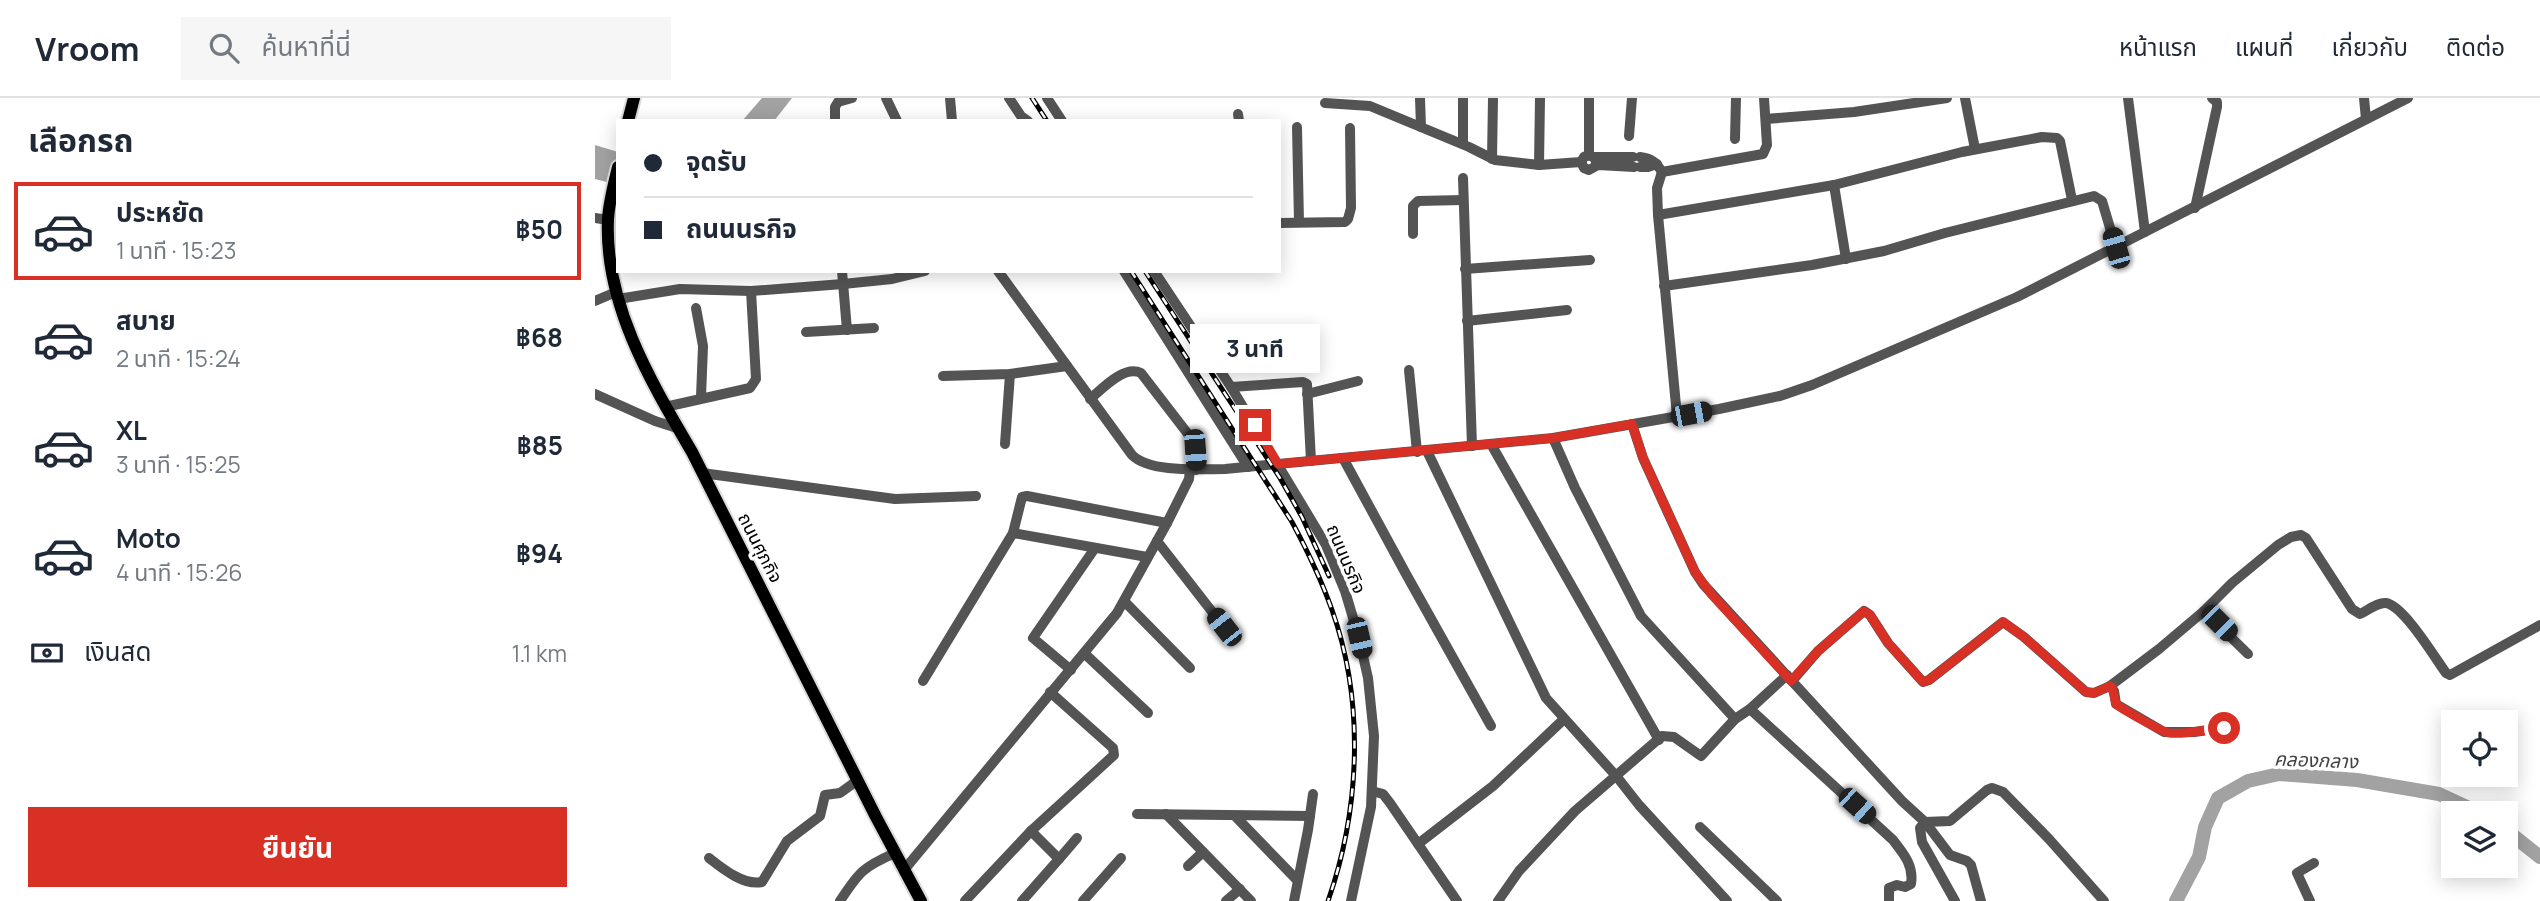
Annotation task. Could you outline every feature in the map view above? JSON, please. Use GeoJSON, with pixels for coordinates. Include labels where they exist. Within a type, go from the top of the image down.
{"type":"FeatureCollection","features":[{"type":"Feature","properties":{"kind":"main road"},"geometry":{"type":"LineString","coordinates":[[629,119],[634,98]]}},
{"type":"Feature","properties":{"kind":"main road","name":"ถนนศุภกิจ"},"geometry":{"type":"LineString","coordinates":[[616,176],[611,200],[602,219],[617,296],[630,331],[665,407],[702,473],[921,901]]}},
{"type":"Feature","properties":{"kind":"street"},"geometry":{"type":"LineString","coordinates":[[835,119],[838,102],[852,98]]}},
{"type":"Feature","properties":{"kind":"street"},"geometry":{"type":"LineString","coordinates":[[886,98],[896,119]]}},
{"type":"Feature","properties":{"kind":"street"},"geometry":{"type":"LineString","coordinates":[[950,98],[952,119]]}},
{"type":"Feature","properties":{"kind":"street"},"geometry":{"type":"LineString","coordinates":[[1009,98],[1018,116]]}},
{"type":"Feature","properties":{"kind":"street"},"geometry":{"type":"LineString","coordinates":[[1017,98],[1018,116]]}},
{"type":"Feature","properties":{"kind":"street"},"geometry":{"type":"LineString","coordinates":[[1047,98],[1061,119]]}},
{"type":"Feature","properties":{"kind":"street"},"geometry":{"type":"LineString","coordinates":[[1420,98],[1421,127]]}},
{"type":"Feature","properties":{"kind":"street"},"geometry":{"type":"LineString","coordinates":[[1463,98],[1463,145]]}},
{"type":"Feature","properties":{"kind":"street"},"geometry":{"type":"LineString","coordinates":[[1492,159],[1493,98]]}},
{"type":"Feature","properties":{"kind":"street"},"geometry":{"type":"LineString","coordinates":[[1539,166],[1540,98]]}},
{"type":"Feature","properties":{"kind":"street"},"geometry":{"type":"LineString","coordinates":[[1589,98],[1590,160]]}},
{"type":"Feature","properties":{"kind":"street"},"geometry":{"type":"LineString","coordinates":[[1629,136],[1632,98]]}},
{"type":"Feature","properties":{"kind":"street"},"geometry":{"type":"LineString","coordinates":[[1735,98],[1735,139]]}},
{"type":"Feature","properties":{"kind":"street"},"geometry":{"type":"LineString","coordinates":[[1329,102],[1375,103],[1492,159],[1539,166],[1590,160],[1637,162],[1659,168],[1760,155],[1767,145],[1764,98]]}},
{"type":"Feature","properties":{"kind":"street"},"geometry":{"type":"LineString","coordinates":[[1766,119],[1854,112],[1947,98]]}},
{"type":"Feature","properties":{"kind":"street"},"geometry":{"type":"LineString","coordinates":[[1965,98],[1975,149]]}},
{"type":"Feature","properties":{"kind":"street"},"geometry":{"type":"LineString","coordinates":[[2128,98],[2145,232]]}},
{"type":"Feature","properties":{"kind":"street"},"geometry":{"type":"LineString","coordinates":[[2195,208],[2217,107],[2217,102],[2212,98]]}},
{"type":"Feature","properties":{"kind":"street"},"geometry":{"type":"LineString","coordinates":[[2364,98],[2366,119]]}},
{"type":"Feature","properties":{"kind":"street"},"geometry":{"type":"LineString","coordinates":[[999,273],[1090,399],[1139,461],[1146,465],[1193,470],[1248,467],[1553,438],[1780,396],[1812,385],[2006,302],[2408,98]]}},
{"type":"Feature","properties":{"kind":"street"},"geometry":{"type":"LineString","coordinates":[[1297,127],[1299,222]]}},
{"type":"Feature","properties":{"kind":"street"},"geometry":{"type":"LineString","coordinates":[[1281,223],[1345,222],[1348,219],[1351,208],[1350,128]]}},
{"type":"Feature","properties":{"kind":"street"},"geometry":{"type":"LineString","coordinates":[[1658,215],[1834,185],[1975,149],[2042,136],[2060,141],[2071,200]]}},
{"type":"Feature","properties":{"kind":"street"},"geometry":{"type":"LineString","coordinates":[[1659,168],[1658,215],[1677,416]]}},
{"type":"Feature","properties":{"kind":"street"},"geometry":{"type":"LineString","coordinates":[[1463,178],[1472,446]]}},
{"type":"Feature","properties":{"kind":"street"},"geometry":{"type":"LineString","coordinates":[[1834,185],[1846,259]]}},
{"type":"Feature","properties":{"kind":"street"},"geometry":{"type":"LineString","coordinates":[[1664,286],[1846,259],[1885,251],[2071,200],[2099,197],[2116,248]]}},
{"type":"Feature","properties":{"kind":"street"},"geometry":{"type":"LineString","coordinates":[[1413,234],[1413,206],[1418,201],[1464,200]]}},
{"type":"Feature","properties":{"kind":"street"},"geometry":{"type":"LineString","coordinates":[[1465,269],[1590,260]]}},
{"type":"Feature","properties":{"kind":"street"},"geometry":{"type":"LineString","coordinates":[[842,273],[847,330]]}},
{"type":"Feature","properties":{"kind":"street"},"geometry":{"type":"LineString","coordinates":[[595,301],[671,289],[751,291],[892,279],[917,273]]}},
{"type":"Feature","properties":{"kind":"street"},"geometry":{"type":"LineString","coordinates":[[1125,273],[1248,467]]}},
{"type":"Feature","properties":{"kind":"street","name":"ถนนนรกิจ"},"geometry":{"type":"LineString","coordinates":[[1155,273],[1231,387],[1332,558],[1359,638],[1368,678],[1374,736],[1372,791],[1367,828],[1351,901]]}},
{"type":"Feature","properties":{"kind":"street"},"geometry":{"type":"LineString","coordinates":[[665,407],[754,385],[756,379],[751,291]]}},
{"type":"Feature","properties":{"kind":"street"},"geometry":{"type":"LineString","coordinates":[[696,308],[703,346],[701,397]]}},
{"type":"Feature","properties":{"kind":"street"},"geometry":{"type":"LineString","coordinates":[[1467,321],[1567,310]]}},
{"type":"Feature","properties":{"kind":"street"},"geometry":{"type":"LineString","coordinates":[[806,332],[874,328]]}},
{"type":"Feature","properties":{"kind":"street"},"geometry":{"type":"LineString","coordinates":[[943,376],[1010,374],[1067,366]]}},
{"type":"Feature","properties":{"kind":"street"},"geometry":{"type":"LineString","coordinates":[[1409,370],[1422,452],[1546,698],[1617,777],[1639,806],[1727,901]]}},
{"type":"Feature","properties":{"kind":"street"},"geometry":{"type":"LineString","coordinates":[[904,870],[1085,654],[1124,601],[1193,470],[1195,450],[1188,434],[1141,373],[1131,371],[1122,374],[1090,399]]}},
{"type":"Feature","properties":{"kind":"street"},"geometry":{"type":"LineString","coordinates":[[1005,444],[1010,374]]}},
{"type":"Feature","properties":{"kind":"street"},"geometry":{"type":"LineString","coordinates":[[1307,394],[1358,381]]}},
{"type":"Feature","properties":{"kind":"street"},"geometry":{"type":"LineString","coordinates":[[1231,387],[1303,382],[1307,384],[1311,461]]}},
{"type":"Feature","properties":{"kind":"street"},"geometry":{"type":"LineString","coordinates":[[596,396],[677,428]]}},
{"type":"Feature","properties":{"kind":"street"},"geometry":{"type":"LineString","coordinates":[[1632,424],[1643,458],[1695,572],[1712,595],[1847,744],[1936,834],[1950,855],[1971,865],[1981,901]]}},
{"type":"Feature","properties":{"kind":"street"},"geometry":{"type":"LineString","coordinates":[[1553,438],[1575,488],[1641,616],[1735,719]]}},
{"type":"Feature","properties":{"kind":"street"},"geometry":{"type":"LineString","coordinates":[[1491,444],[1659,740]]}},
{"type":"Feature","properties":{"kind":"street"},"geometry":{"type":"LineString","coordinates":[[1343,458],[1492,726]]}},
{"type":"Feature","properties":{"kind":"street"},"geometry":{"type":"LineString","coordinates":[[702,473],[895,499],[977,496]]}},
{"type":"Feature","properties":{"kind":"street"},"geometry":{"type":"LineString","coordinates":[[923,681],[1013,533],[1022,497],[1167,523]]}},
{"type":"Feature","properties":{"kind":"street"},"geometry":{"type":"LineString","coordinates":[[1013,533],[1147,557]]}},
{"type":"Feature","properties":{"kind":"street"},"geometry":{"type":"LineString","coordinates":[[1498,901],[1519,871],[1566,821],[1659,740],[1666,735],[1674,737],[1701,757],[1735,719],[1789,678],[1864,611],[1923,682],[2003,622],[2086,692],[2094,693],[2110,686],[2204,611],[2232,583],[2278,545],[2291,537],[2301,535],[2306,538],[2351,609],[2361,614],[2380,604],[2386,603],[2394,607],[2407,619],[2450,675],[2540,625]]}},
{"type":"Feature","properties":{"kind":"street"},"geometry":{"type":"LineString","coordinates":[[1157,541],[1224,627]]}},
{"type":"Feature","properties":{"kind":"street"},"geometry":{"type":"LineString","coordinates":[[1071,670],[1033,638],[1095,548]]}},
{"type":"Feature","properties":{"kind":"street"},"geometry":{"type":"LineString","coordinates":[[1124,601],[1190,668]]}},
{"type":"Feature","properties":{"kind":"street"},"geometry":{"type":"LineString","coordinates":[[2204,611],[2248,654]]}},
{"type":"Feature","properties":{"kind":"street"},"geometry":{"type":"LineString","coordinates":[[1085,654],[1148,713]]}},
{"type":"Feature","properties":{"kind":"street"},"geometry":{"type":"LineString","coordinates":[[2110,686],[2116,704],[2164,732],[2224,728]]}},
{"type":"Feature","properties":{"kind":"street"},"geometry":{"type":"LineString","coordinates":[[965,901],[1031,831],[1115,753],[1113,748],[1051,692]]}},
{"type":"Feature","properties":{"kind":"street"},"geometry":{"type":"LineString","coordinates":[[1750,709],[1905,854],[1912,872],[1911,884],[1909,887],[1897,885],[1889,888],[1889,900]]}},
{"type":"Feature","properties":{"kind":"street"},"geometry":{"type":"LineString","coordinates":[[1418,844],[1493,786],[1563,720]]}},
{"type":"Feature","properties":{"kind":"street"},"geometry":{"type":"LineString","coordinates":[[709,858],[741,879],[762,882],[787,841],[820,816],[825,795],[840,793],[858,780]]}},
{"type":"Feature","properties":{"kind":"street"},"geometry":{"type":"LineString","coordinates":[[1955,901],[1921,842],[1920,828],[1925,822],[1950,821],[1987,790],[1996,789],[2003,792],[2049,839],[2104,901]]}},
{"type":"Feature","properties":{"kind":"street"},"geometry":{"type":"LineString","coordinates":[[1372,791],[1383,794],[1457,901]]}},
{"type":"Feature","properties":{"kind":"street"},"geometry":{"type":"LineString","coordinates":[[1294,901],[1313,794]]}},
{"type":"Feature","properties":{"kind":"street"},"geometry":{"type":"LineString","coordinates":[[1137,814],[1310,816]]}},
{"type":"Feature","properties":{"kind":"street"},"geometry":{"type":"LineString","coordinates":[[1166,814],[1251,901]]}},
{"type":"Feature","properties":{"kind":"street"},"geometry":{"type":"LineString","coordinates":[[1236,817],[1296,880]]}},
{"type":"Feature","properties":{"kind":"street"},"geometry":{"type":"LineString","coordinates":[[1700,827],[1777,901]]}},
{"type":"Feature","properties":{"kind":"street"},"geometry":{"type":"LineString","coordinates":[[1031,831],[1059,859]]}},
{"type":"Feature","properties":{"kind":"street"},"geometry":{"type":"LineString","coordinates":[[1022,901],[1077,838]]}},
{"type":"Feature","properties":{"kind":"street"},"geometry":{"type":"LineString","coordinates":[[1188,866],[1203,852]]}},
{"type":"Feature","properties":{"kind":"street"},"geometry":{"type":"LineString","coordinates":[[840,901],[859,872],[895,853]]}},
{"type":"Feature","properties":{"kind":"street"},"geometry":{"type":"LineString","coordinates":[[1083,901],[1121,858]]}},
{"type":"Feature","properties":{"kind":"street"},"geometry":{"type":"LineString","coordinates":[[2310,901],[2298,873],[2314,863]]}},
{"type":"Feature","properties":{"kind":"street"},"geometry":{"type":"LineString","coordinates":[[1226,901],[1240,889]]}},
{"type":"Feature","properties":{"kind":"shaded area"},"geometry":{"type":"Polygon","coordinates":[[[762,98],[792,98],[776,119],[744,119],[762,98]]]}},
{"type":"Feature","properties":{"kind":"shaded area"},"geometry":{"type":"Polygon","coordinates":[[[595,145],[616,151],[616,184],[595,179],[595,145]]]}},
{"type":"Feature","properties":{"kind":"waterway","name":"คลองกลาง"},"geometry":{"type":"LineString","coordinates":[[2176,901],[2199,857],[2205,827],[2218,798],[2248,781],[2279,774],[2357,780],[2439,794],[2454,801]]}},
{"type":"Feature","properties":{"kind":"waterway","name":"คลองกลาง"},"geometry":{"type":"LineString","coordinates":[[2518,840],[2540,857]]}},
{"type":"Feature","properties":{"kind":"railway"},"geometry":{"type":"LineString","coordinates":[[1032,98],[1046,119]]}},
{"type":"Feature","properties":{"kind":"railway"},"geometry":{"type":"LineString","coordinates":[[1132,273],[1292,522],[1323,587],[1343,645],[1354,719],[1352,793],[1347,830],[1328,901]]}},
{"type":"Feature","properties":{"kind":"railway"},"geometry":{"type":"LineString","coordinates":[[1146,273],[1280,478],[1302,517],[1329,576]]}},
{"type":"Feature","properties":{"kind":"route"},"geometry":{"type":"LineString","coordinates":[[1255,425],[1278,464],[1553,438],[1632,424],[1643,458],[1695,572],[1712,595],[1791,681],[1818,651],[1864,611],[1923,682],[2003,622],[2086,692],[2090,694],[2106,686],[2112,687],[2114,700],[2119,707],[2146,720],[2161,731],[2194,732],[2224,728]]}}]}
